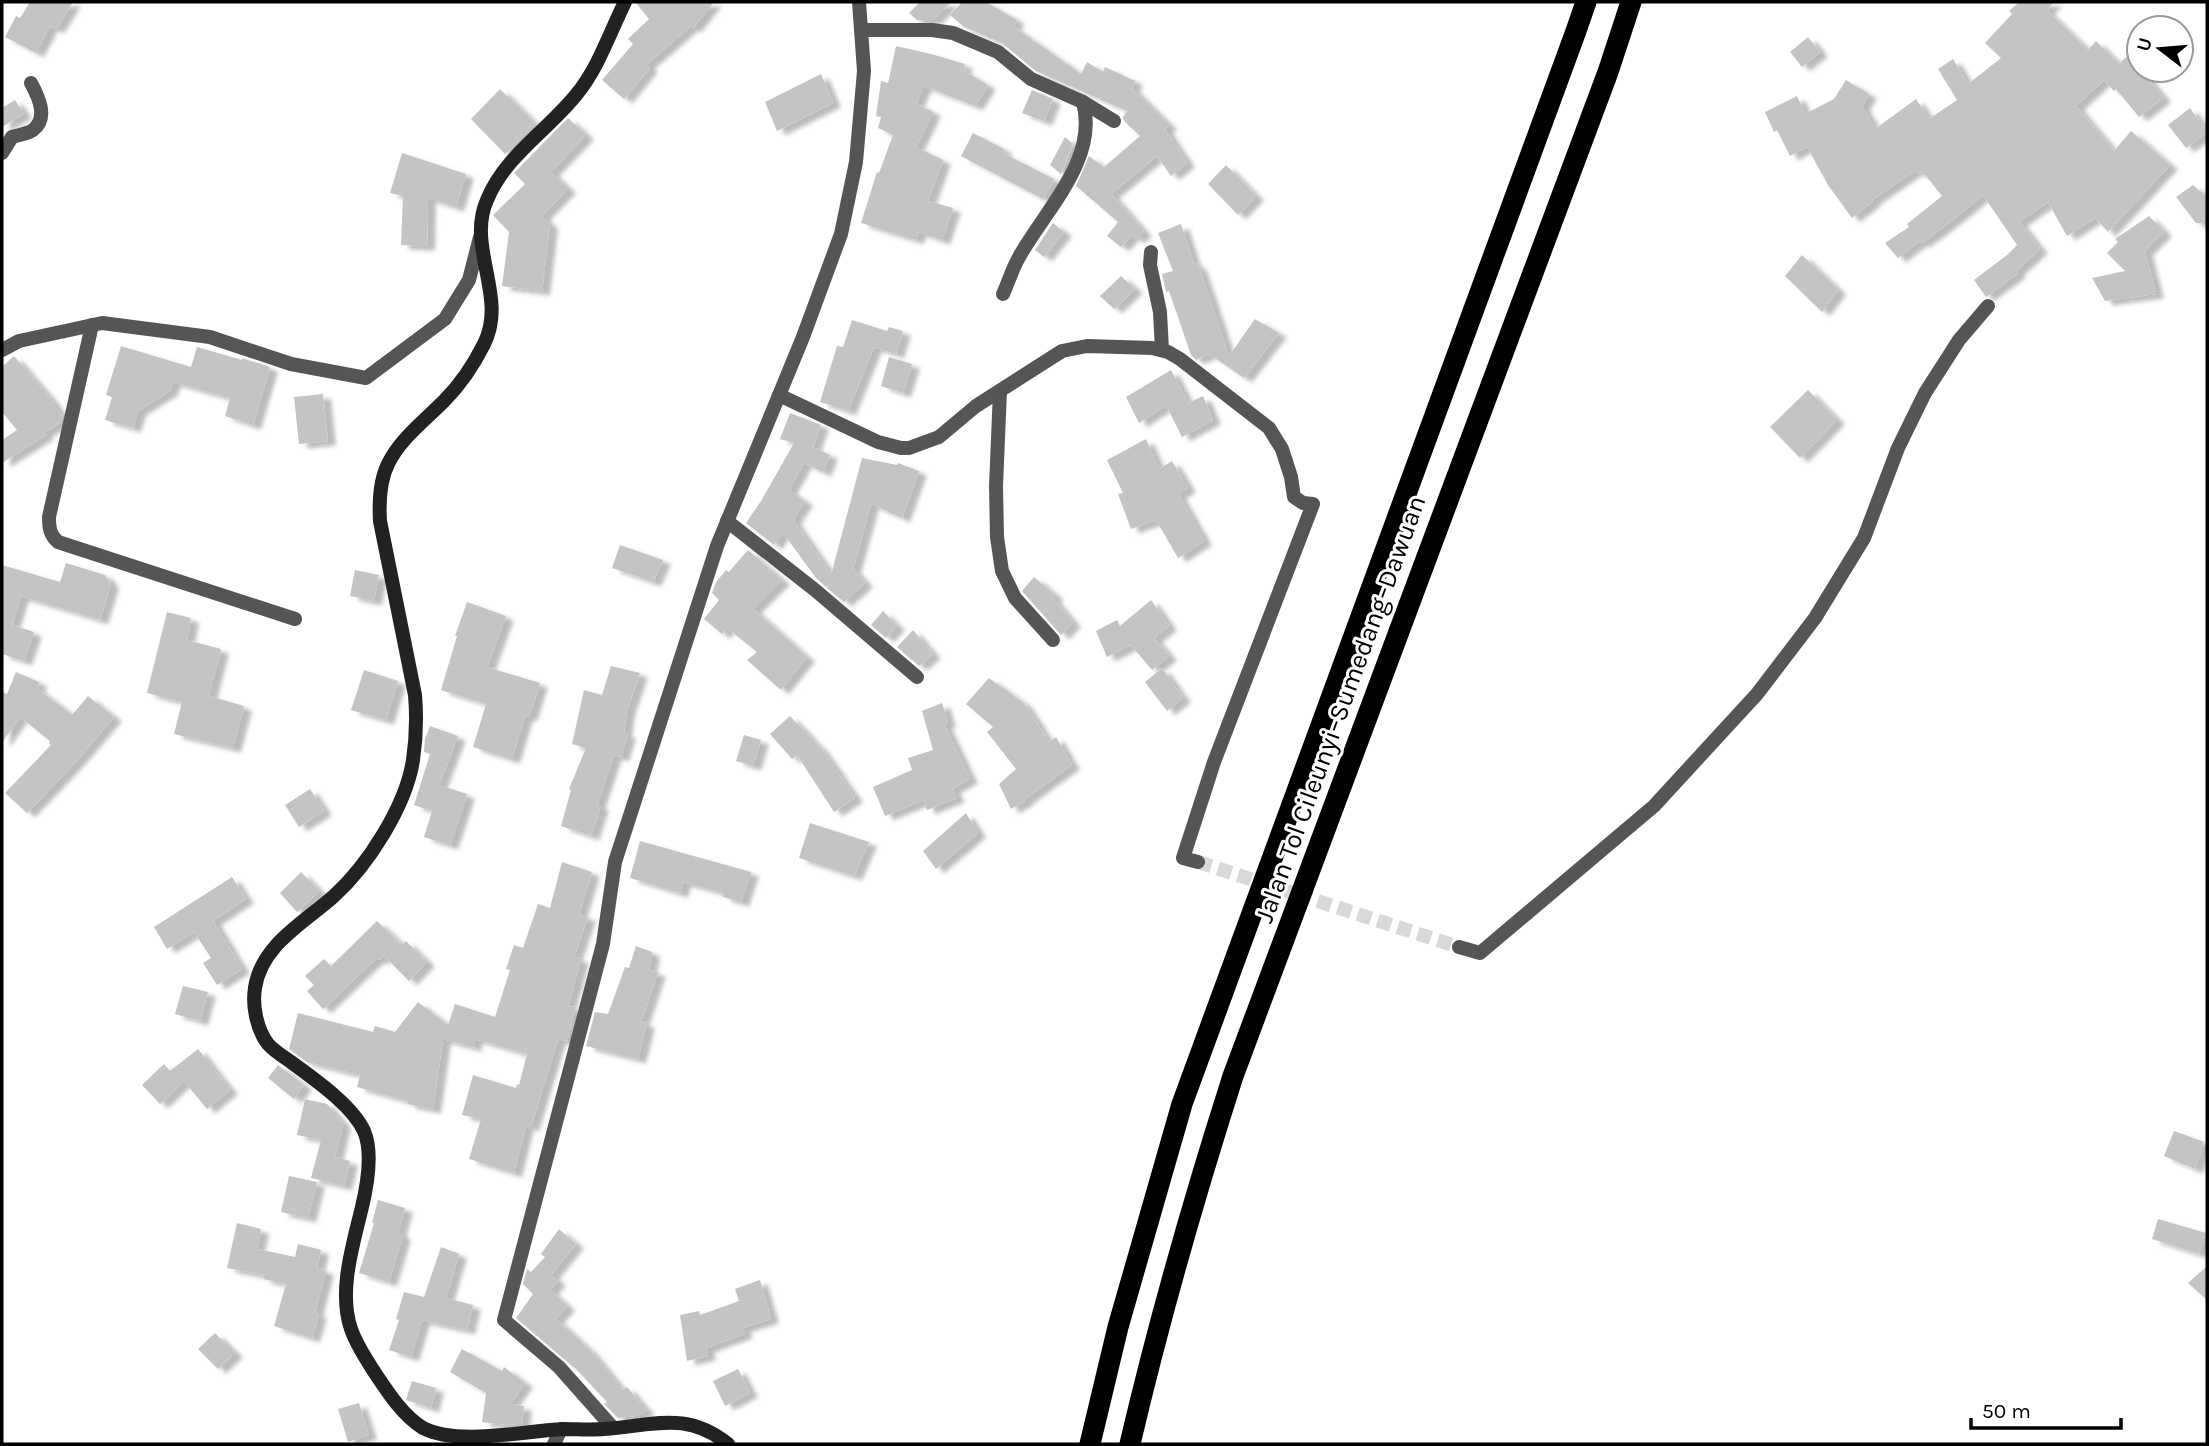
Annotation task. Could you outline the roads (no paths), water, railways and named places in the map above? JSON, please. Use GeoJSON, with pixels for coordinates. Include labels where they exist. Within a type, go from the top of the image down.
{"type":"FeatureCollection","features":[{"type":"Feature","properties":{"kind":"highway","name":"Jalan Tol Cileunyi–Sumedang–Dawuan"},"geometry":{"type":"LineString","coordinates":[[1090,1444],[1118,1327],[1182,1104],[1586,2]]}},
{"type":"Feature","properties":{"kind":"highway","name":"Jalan Tol Cileunyi–Sumedang–Dawuan"},"geometry":{"type":"LineString","coordinates":[[1130,1444],[1154,1341],[1195,1195],[1233,1076],[1608,72],[1631,2]]}},
{"type":"Feature","properties":{"kind":"main road"},"geometry":{"type":"LineString","coordinates":[[625,2],[600,59],[588,79],[574,97],[509,163],[487,198],[480,222],[480,237],[492,300],[493,313],[489,332],[462,380],[405,440],[388,465],[379,505],[380,521],[415,695],[417,720],[413,762],[405,789],[379,843],[366,861],[334,896],[292,930],[260,968],[254,1008],[269,1046],[329,1090],[364,1132],[369,1165],[367,1186],[347,1276],[346,1304],[350,1327],[359,1348],[386,1391],[405,1413],[424,1429],[439,1435],[476,1439],[561,1429],[613,1428],[661,1421],[682,1422],[716,1434],[728,1444]]}},
{"type":"Feature","properties":{"kind":"street"},"geometry":{"type":"LineString","coordinates":[[613,1428],[558,1367],[504,1320],[603,944],[615,862],[712,559],[803,337],[841,234],[856,162],[864,71],[859,2]]}},
{"type":"Feature","properties":{"kind":"street"},"geometry":{"type":"LineString","coordinates":[[861,30],[932,30],[953,33],[998,52],[1031,79],[1083,102],[1114,121]]}},
{"type":"Feature","properties":{"kind":"street"},"geometry":{"type":"LineString","coordinates":[[2,153],[12,137],[30,132],[38,123],[40,101],[32,83]]}},
{"type":"Feature","properties":{"kind":"street"},"geometry":{"type":"LineString","coordinates":[[1003,294],[1019,258],[1067,184],[1085,136],[1087,118],[1083,102]]}},
{"type":"Feature","properties":{"kind":"street"},"geometry":{"type":"LineString","coordinates":[[2,349],[19,341],[102,323],[210,337],[291,364],[366,377],[445,319],[470,280],[480,237]]}},
{"type":"Feature","properties":{"kind":"street"},"geometry":{"type":"LineString","coordinates":[[1151,251],[1150,265],[1160,312],[1162,350]]}},
{"type":"Feature","properties":{"kind":"street"},"geometry":{"type":"LineString","coordinates":[[1459,947],[1480,953],[1634,823],[1654,806],[1757,694],[1815,618],[1864,538],[1898,448],[1925,393],[1958,340],[1988,306]]}},
{"type":"Feature","properties":{"kind":"street"},"geometry":{"type":"LineString","coordinates":[[92,325],[49,517],[53,538],[58,542],[295,619]]}},
{"type":"Feature","properties":{"kind":"street"},"geometry":{"type":"LineString","coordinates":[[779,395],[877,442],[901,449],[919,446],[939,437],[976,406],[1062,351],[1115,346],[1162,350],[1180,359],[1269,428],[1282,449],[1294,496],[1303,503],[1312,504],[1214,762],[1183,858],[1198,862]]}},
{"type":"Feature","properties":{"kind":"street"},"geometry":{"type":"LineString","coordinates":[[1000,391],[996,486],[997,537],[1002,571],[1015,598],[1053,640]]}},
{"type":"Feature","properties":{"kind":"street"},"geometry":{"type":"LineString","coordinates":[[727,521],[815,590],[917,677]]}},
{"type":"Feature","properties":{"kind":"street"},"geometry":{"type":"LineString","coordinates":[[554,1444],[561,1429]]}},
{"type":"Feature","properties":{"kind":"tunnel"},"geometry":{"type":"LineString","coordinates":[[1198,862],[1459,947]]}}]}
